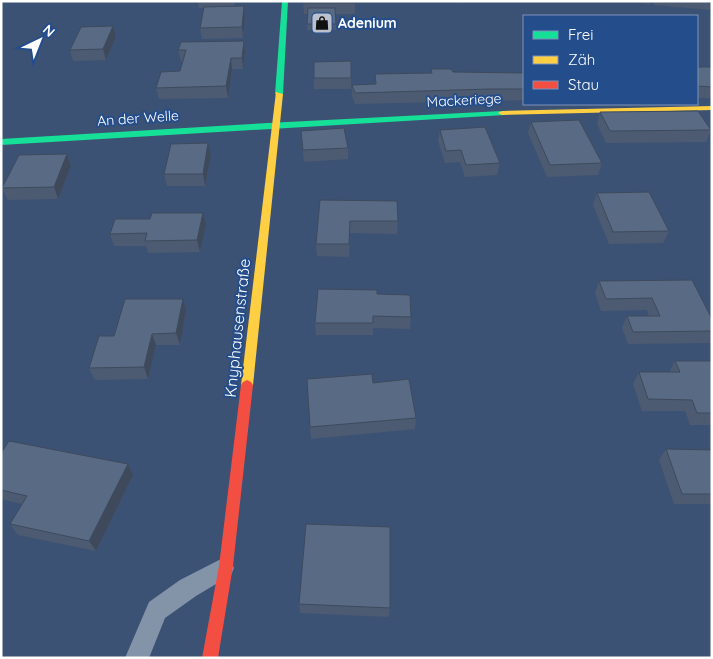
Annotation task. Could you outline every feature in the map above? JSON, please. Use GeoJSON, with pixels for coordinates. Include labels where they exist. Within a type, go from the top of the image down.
{"type":"FeatureCollection","features":[{"type":"Feature","properties":{"kind":"street","name":"Knyphausenstraße"},"geometry":{"type":"LineString","coordinates":[[210,658],[226,566],[277,124],[285,1]]}},
{"type":"Feature","properties":{"kind":"street","name":"Mackeriege"},"geometry":{"type":"LineString","coordinates":[[277,124],[609,109],[712,108]]}},
{"type":"Feature","properties":{"kind":"street","name":"An der Welle"},"geometry":{"type":"LineString","coordinates":[[1,142],[277,124]]}},
{"type":"Feature","properties":{"kind":"lane"},"geometry":{"type":"LineString","coordinates":[[137,658],[157,610],[188,588],[226,566]]}},
{"type":"Feature","properties":{"kind":"building"},"geometry":{"type":"Polygon","coordinates":[[[303,1],[355,1],[355,3],[303,3],[303,1]]]}},
{"type":"Feature","properties":{"kind":"building"},"geometry":{"type":"Polygon","coordinates":[[[244,6],[242,27],[200,28],[204,7],[244,6]]]}},
{"type":"Feature","properties":{"kind":"building"},"geometry":{"type":"Polygon","coordinates":[[[308,8],[335,8],[336,24],[307,24],[308,8]]]}},
{"type":"Feature","properties":{"kind":"building"},"geometry":{"type":"Polygon","coordinates":[[[113,26],[103,49],[70,50],[81,27],[113,26]]]}},
{"type":"Feature","properties":{"kind":"building"},"geometry":{"type":"Polygon","coordinates":[[[244,41],[242,58],[231,58],[226,86],[156,88],[161,72],[180,71],[186,50],[178,50],[181,42],[244,41]]]}},
{"type":"Feature","properties":{"kind":"building"},"geometry":{"type":"Polygon","coordinates":[[[351,61],[351,78],[314,78],[314,62],[351,61]]]}},
{"type":"Feature","properties":{"kind":"building"},"geometry":{"type":"Polygon","coordinates":[[[698,67],[711,67],[712,87],[698,86],[698,67]]]}},
{"type":"Feature","properties":{"kind":"building"},"geometry":{"type":"Polygon","coordinates":[[[431,69],[451,69],[453,72],[523,73],[523,89],[355,93],[352,85],[376,84],[375,74],[432,73],[431,69]]]}},
{"type":"Feature","properties":{"kind":"building"},"geometry":{"type":"Polygon","coordinates":[[[698,111],[711,130],[610,131],[600,112],[698,111]]]}},
{"type":"Feature","properties":{"kind":"building"},"geometry":{"type":"Polygon","coordinates":[[[579,120],[602,163],[550,165],[531,122],[579,120]]]}},
{"type":"Feature","properties":{"kind":"building"},"geometry":{"type":"Polygon","coordinates":[[[485,127],[500,163],[466,165],[461,150],[446,151],[440,130],[485,127]]]}},
{"type":"Feature","properties":{"kind":"building"},"geometry":{"type":"Polygon","coordinates":[[[344,128],[348,148],[303,150],[301,131],[344,128]]]}},
{"type":"Feature","properties":{"kind":"building"},"geometry":{"type":"Polygon","coordinates":[[[208,143],[203,174],[164,174],[171,144],[208,143]]]}},
{"type":"Feature","properties":{"kind":"building"},"geometry":{"type":"Polygon","coordinates":[[[67,154],[54,187],[2,188],[19,155],[67,154]]]}},
{"type":"Feature","properties":{"kind":"building"},"geometry":{"type":"Polygon","coordinates":[[[649,192],[669,231],[613,232],[597,193],[649,192]]]}},
{"type":"Feature","properties":{"kind":"building"},"geometry":{"type":"Polygon","coordinates":[[[320,200],[397,201],[398,221],[350,221],[349,244],[316,244],[320,200]]]}},
{"type":"Feature","properties":{"kind":"building"},"geometry":{"type":"Polygon","coordinates":[[[152,213],[203,213],[197,240],[145,241],[147,233],[110,234],[115,219],[150,219],[152,213]]]}},
{"type":"Feature","properties":{"kind":"building"},"geometry":{"type":"Polygon","coordinates":[[[692,280],[712,319],[712,331],[633,332],[627,316],[660,316],[652,298],[606,299],[599,281],[692,280]]]}},
{"type":"Feature","properties":{"kind":"building"},"geometry":{"type":"Polygon","coordinates":[[[318,289],[377,290],[377,294],[410,295],[411,317],[373,316],[373,323],[315,323],[318,289]]]}},
{"type":"Feature","properties":{"kind":"building"},"geometry":{"type":"Polygon","coordinates":[[[125,299],[183,299],[176,333],[152,334],[144,367],[89,368],[99,336],[114,336],[125,299]]]}},
{"type":"Feature","properties":{"kind":"building"},"geometry":{"type":"Polygon","coordinates":[[[675,361],[712,361],[712,413],[697,413],[692,400],[648,399],[639,372],[680,372],[675,361]]]}},
{"type":"Feature","properties":{"kind":"building"},"geometry":{"type":"Polygon","coordinates":[[[372,374],[373,383],[409,379],[416,418],[310,427],[307,379],[372,374]]]}},
{"type":"Feature","properties":{"kind":"building"},"geometry":{"type":"Polygon","coordinates":[[[9,441],[128,464],[89,541],[10,524],[27,496],[1,490],[1,453],[9,441]]]}},
{"type":"Feature","properties":{"kind":"building"},"geometry":{"type":"Polygon","coordinates":[[[666,449],[712,450],[712,494],[682,494],[666,449]]]}},
{"type":"Feature","properties":{"kind":"building"},"geometry":{"type":"Polygon","coordinates":[[[306,524],[390,527],[390,608],[299,604],[306,524]]]}},
{"type":"Feature","properties":{"kind":"traffic: fast"},"geometry":{"type":"LineString","coordinates":[[279,94],[285,1]]}},
{"type":"Feature","properties":{"kind":"traffic: fast"},"geometry":{"type":"LineString","coordinates":[[1,142],[268,125],[502,113]]}},
{"type":"Feature","properties":{"kind":"traffic: slow"},"geometry":{"type":"LineString","coordinates":[[247,385],[279,94]]}},
{"type":"Feature","properties":{"kind":"traffic: slow"},"geometry":{"type":"LineString","coordinates":[[502,113],[712,108]]}},
{"type":"Feature","properties":{"kind":"traffic: jam"},"geometry":{"type":"LineString","coordinates":[[210,658],[226,566],[247,385]]}},
{"type":"Feature","properties":{"kind":"place","name":"Adenium"},"geometry":{"type":"Point","coordinates":[322,23]}}]}
